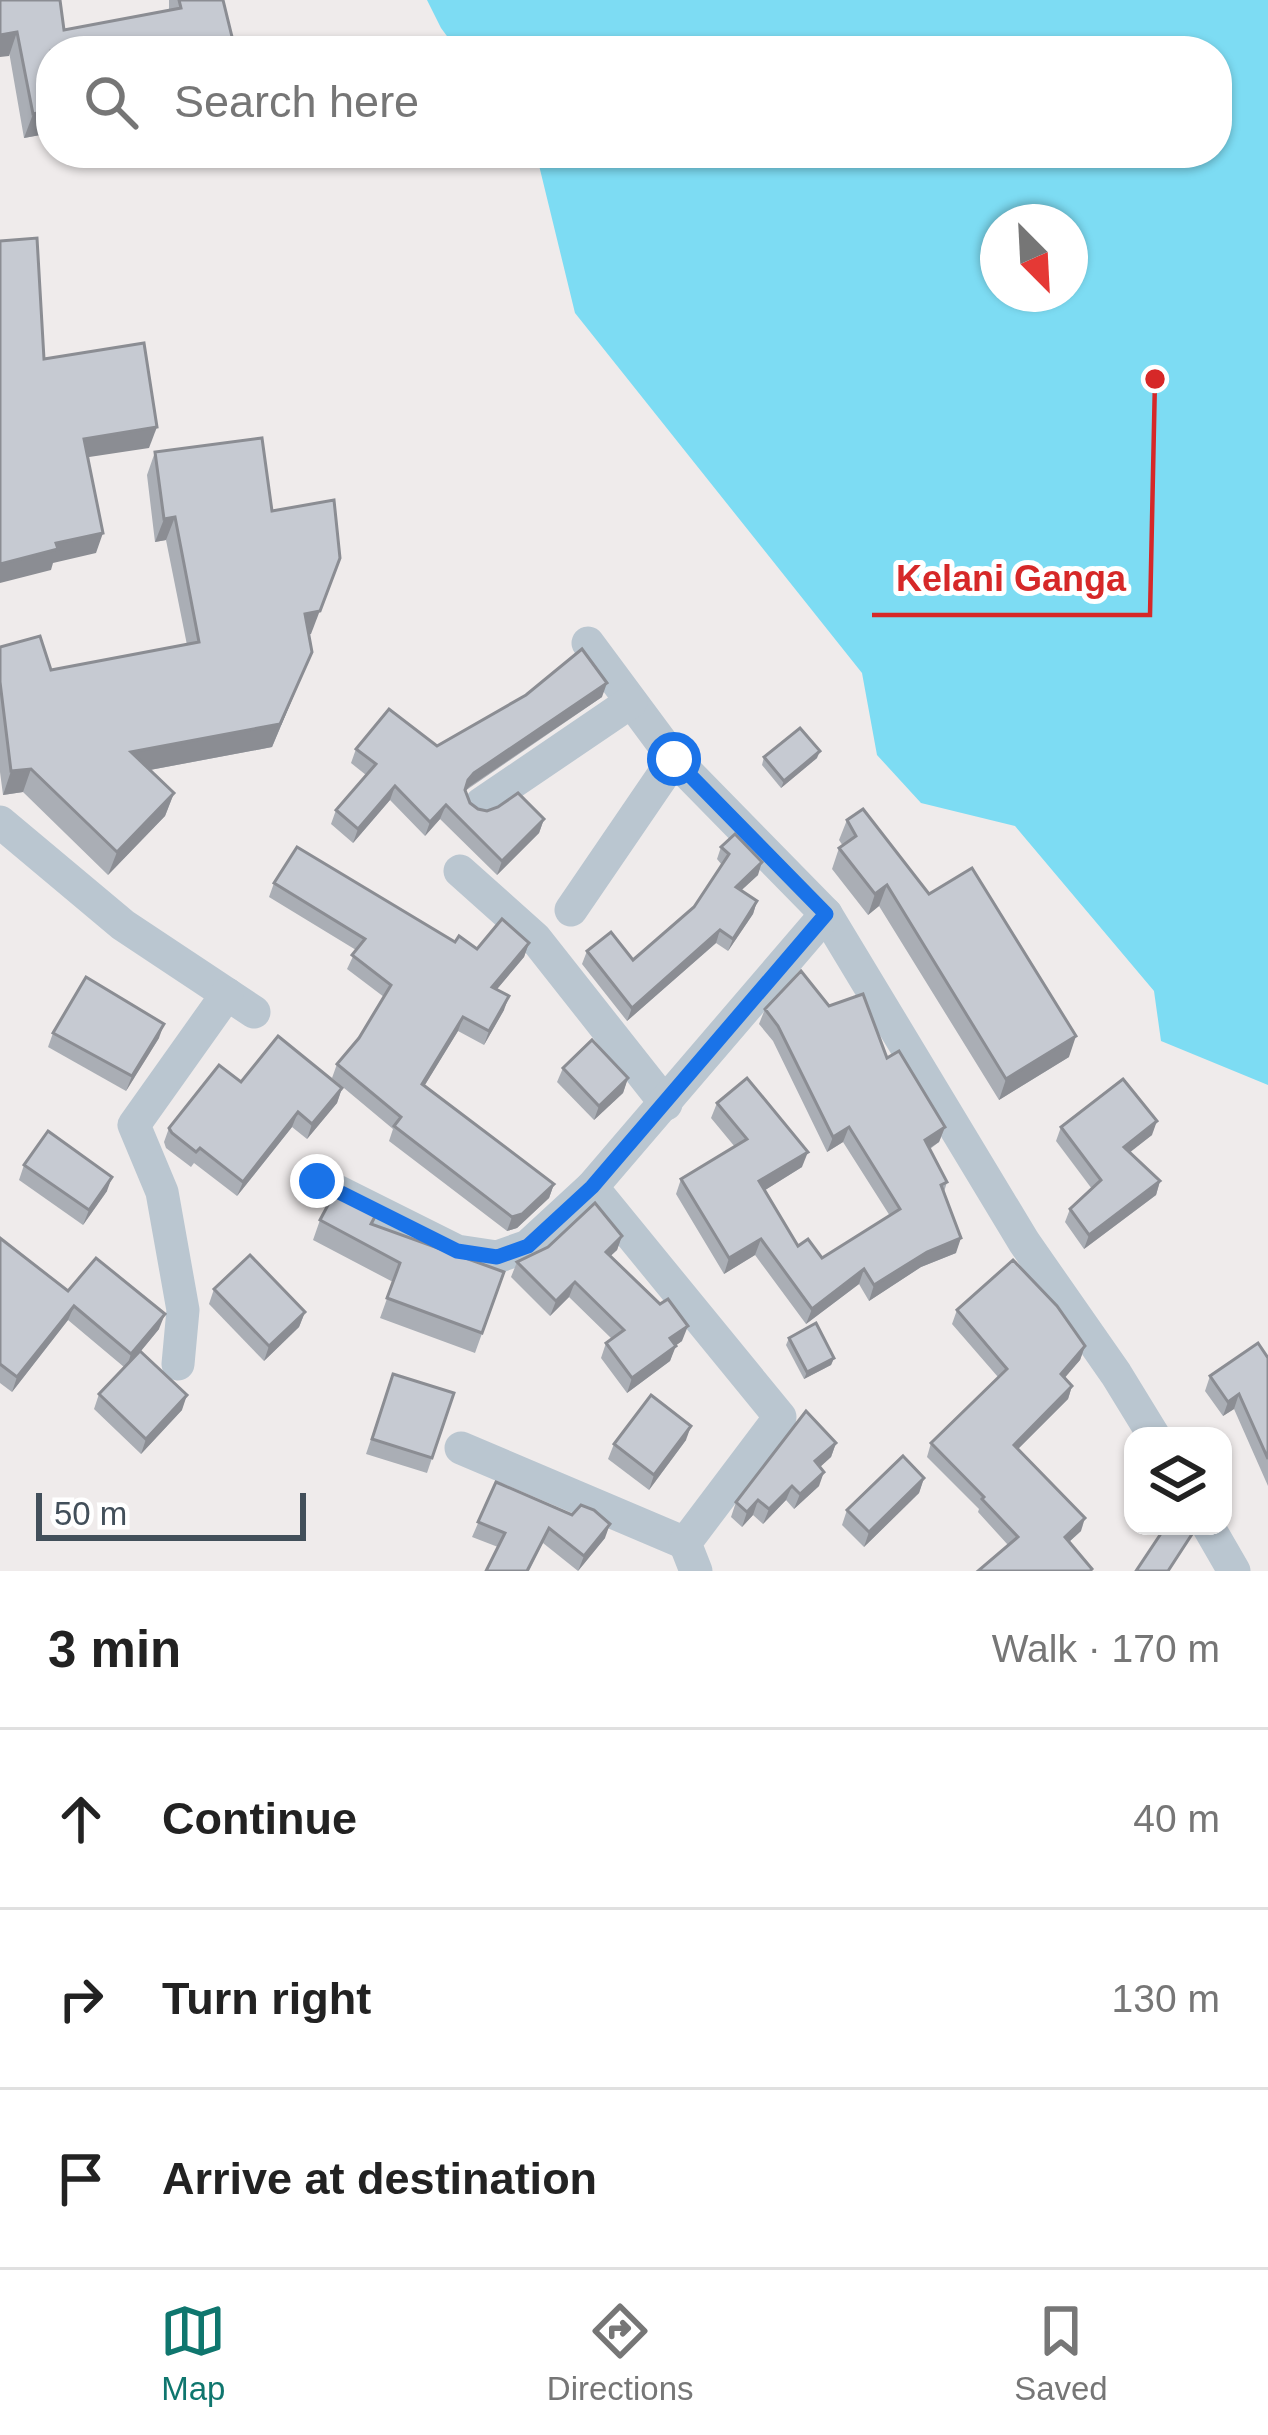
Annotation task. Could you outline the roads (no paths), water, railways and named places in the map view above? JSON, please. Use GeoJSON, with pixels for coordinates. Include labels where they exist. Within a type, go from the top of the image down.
{"type":"FeatureCollection","features":[{"type":"Feature","properties":{"kind":"street"},"geometry":{"type":"LineString","coordinates":[[588,643],[674,759],[826,914],[1024,1242],[1148,1427]]}},
{"type":"Feature","properties":{"kind":"street"},"geometry":{"type":"LineString","coordinates":[[481,804],[631,702]]}},
{"type":"Feature","properties":{"kind":"street"},"geometry":{"type":"LineString","coordinates":[[571,910],[674,759]]}},
{"type":"Feature","properties":{"kind":"street"},"geometry":{"type":"LineString","coordinates":[[0,822],[123,926],[241,1003],[134,1125],[162,1192],[183,1310],[178,1364]]}},
{"type":"Feature","properties":{"kind":"street"},"geometry":{"type":"LineString","coordinates":[[460,871],[535,938],[665,1104]]}},
{"type":"Feature","properties":{"kind":"street"},"geometry":{"type":"LineString","coordinates":[[317,1181],[457,1251],[497,1257],[528,1246],[592,1187],[826,914]]}},
{"type":"Feature","properties":{"kind":"street"},"geometry":{"type":"LineString","coordinates":[[461,1448],[690,1557],[780,1417],[592,1187]]}},
{"type":"Feature","properties":{"kind":"street"},"geometry":{"type":"LineString","coordinates":[[1213,1535],[1234,1571]]}},
{"type":"Feature","properties":{"kind":"water"},"geometry":{"type":"Polygon","coordinates":[[[427,0],[1268,0],[1268,1085],[1161,1041],[1154,991],[1015,826],[921,803],[877,755],[862,673],[575,313],[540,168],[1232,168],[1232,36],[447,36],[427,0]]]}},
{"type":"Feature","properties":{"kind":"place","name":"Kelani Ganga"},"geometry":{"type":"Point","coordinates":[1155,379]}}]}
